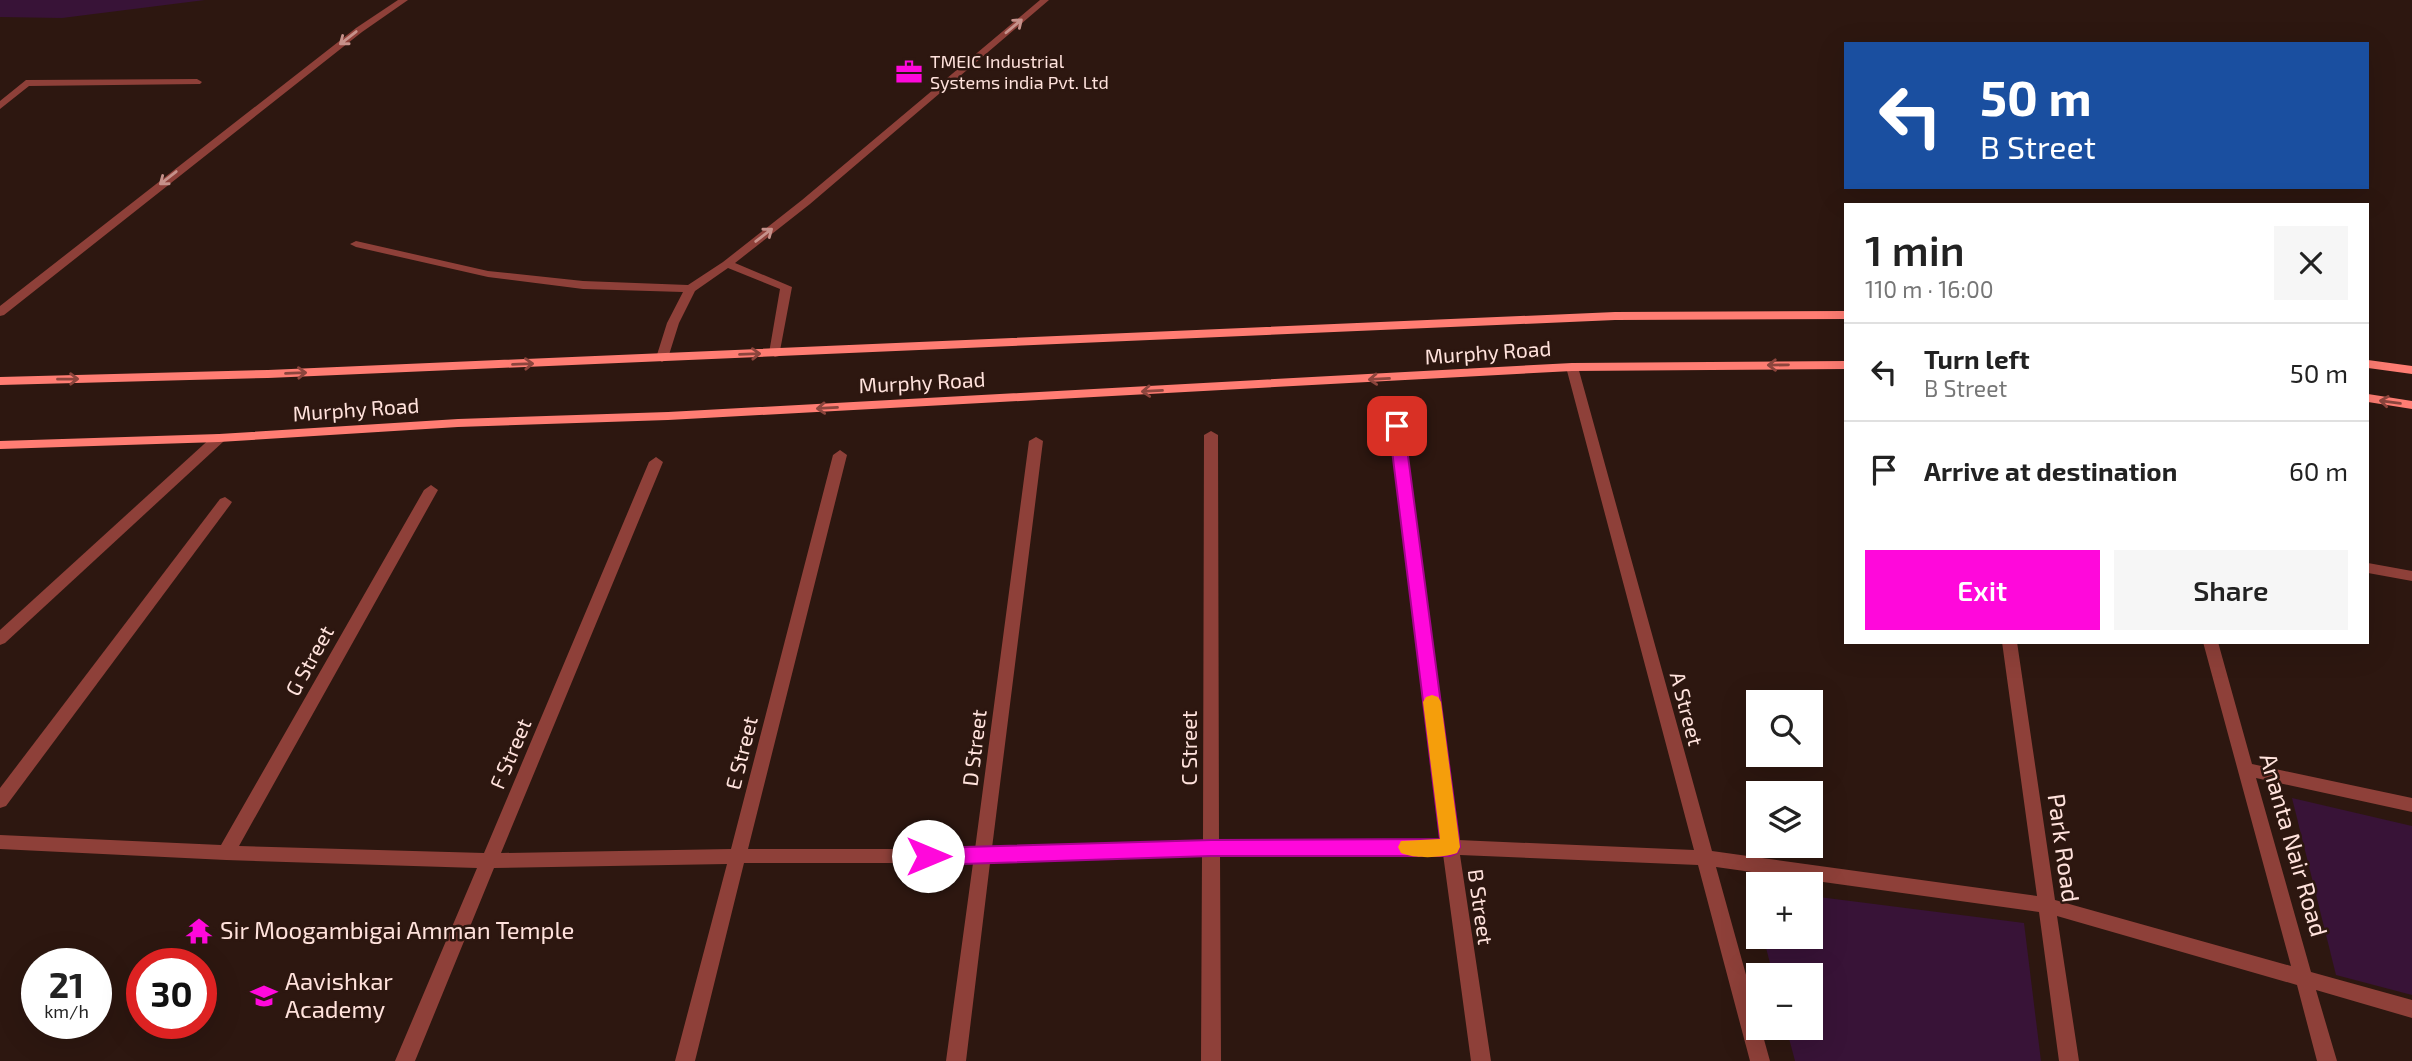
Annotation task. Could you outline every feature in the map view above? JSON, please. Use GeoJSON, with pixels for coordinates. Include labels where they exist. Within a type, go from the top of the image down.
{"type":"FeatureCollection","features":[{"type":"Feature","properties":{"kind":"main road","name":"Murphy Road"},"geometry":{"type":"LineString","coordinates":[[0,381],[268,374],[1615,316],[1844,315]]}},
{"type":"Feature","properties":{"kind":"main road"},"geometry":{"type":"LineString","coordinates":[[2369,364],[2412,370]]}},
{"type":"Feature","properties":{"kind":"main road","name":"Murphy Road"},"geometry":{"type":"LineString","coordinates":[[0,445],[219,438],[457,423],[749,412],[1572,367],[1844,365]]}},
{"type":"Feature","properties":{"kind":"main road"},"geometry":{"type":"LineString","coordinates":[[2369,398],[2412,405]]}},
{"type":"Feature","properties":{"kind":"street"},"geometry":{"type":"LineString","coordinates":[[0,312],[326,55],[404,0]]}},
{"type":"Feature","properties":{"kind":"street"},"geometry":{"type":"LineString","coordinates":[[662,358],[673,323],[690,289],[727,264],[806,202],[1045,0]]}},
{"type":"Feature","properties":{"kind":"street"},"geometry":{"type":"LineString","coordinates":[[0,106],[26,83],[197,82]]}},
{"type":"Feature","properties":{"kind":"street"},"geometry":{"type":"LineString","coordinates":[[356,244],[488,274],[583,285],[690,289]]}},
{"type":"Feature","properties":{"kind":"street"},"geometry":{"type":"LineString","coordinates":[[727,264],[786,287],[775,353]]}},
{"type":"Feature","properties":{"kind":"street","name":"A Street"},"geometry":{"type":"LineString","coordinates":[[1572,367],[1760,1061]]}},
{"type":"Feature","properties":{"kind":"street","name":"B Street"},"geometry":{"type":"LineString","coordinates":[[1397,426],[1450,847],[1481,1061]]}},
{"type":"Feature","properties":{"kind":"street","name":"C Street"},"geometry":{"type":"LineString","coordinates":[[1210,435],[1211,1061]]}},
{"type":"Feature","properties":{"kind":"street"},"geometry":{"type":"LineString","coordinates":[[0,639],[219,438]]}},
{"type":"Feature","properties":{"kind":"street","name":"D Street"},"geometry":{"type":"LineString","coordinates":[[956,1061],[1036,441]]}},
{"type":"Feature","properties":{"kind":"street","name":"E Street"},"geometry":{"type":"LineString","coordinates":[[685,1061],[840,455]]}},
{"type":"Feature","properties":{"kind":"street","name":"F Street"},"geometry":{"type":"LineString","coordinates":[[405,1061],[656,463]]}},
{"type":"Feature","properties":{"kind":"street","name":"G Street"},"geometry":{"type":"LineString","coordinates":[[226,853],[432,490]]}},
{"type":"Feature","properties":{"kind":"street"},"geometry":{"type":"LineString","coordinates":[[0,801],[225,502]]}},
{"type":"Feature","properties":{"kind":"street"},"geometry":{"type":"LineString","coordinates":[[2369,568],[2412,576]]}},
{"type":"Feature","properties":{"kind":"street","name":"Park Road"},"geometry":{"type":"LineString","coordinates":[[2009,644],[2069,1061]]}},
{"type":"Feature","properties":{"kind":"street","name":"Ananta Nair Road"},"geometry":{"type":"LineString","coordinates":[[2211,644],[2327,1061]]}},
{"type":"Feature","properties":{"kind":"street"},"geometry":{"type":"LineString","coordinates":[[2246,769],[2412,805]]}},
{"type":"Feature","properties":{"kind":"street"},"geometry":{"type":"LineString","coordinates":[[0,842],[226,853],[489,861],[737,856],[982,856],[1211,848],[1450,847],[1705,858],[2046,905],[2412,1009]]}},
{"type":"Feature","properties":{"kind":"shaded area"},"geometry":{"type":"Polygon","coordinates":[[[0,0],[205,0],[62,18],[0,17],[0,0]]]}},
{"type":"Feature","properties":{"kind":"shaded area"},"geometry":{"type":"Polygon","coordinates":[[[2292,798],[2412,826],[2412,995],[2336,975],[2292,798]]]}},
{"type":"Feature","properties":{"kind":"shaded area"},"geometry":{"type":"Polygon","coordinates":[[[1823,898],[2024,923],[2041,1061],[1795,1061],[1789,1040],[1823,1040],[1823,963],[1770,963],[1766,949],[1823,949],[1823,898]]]}},
{"type":"Feature","properties":{"kind":"slow traffic"},"geometry":{"type":"LineString","coordinates":[[1407,847],[1450,847],[1432,702]]}},
{"type":"Feature","properties":{"kind":"place","name":"TMEIC Industrial Systems india Pvt. Ltd"},"geometry":{"type":"Point","coordinates":[909,72]}},
{"type":"Feature","properties":{"kind":"place","name":"Sir Moogambigai Amman Temple"},"geometry":{"type":"Point","coordinates":[199,931]}},
{"type":"Feature","properties":{"kind":"place","name":"Aavishkar Academy"},"geometry":{"type":"Point","coordinates":[264,996]}},
{"type":"Feature","properties":{"kind":"route"},"geometry":{"type":"LineString","coordinates":[[928,856],[1211,848],[1450,847],[1397,426]]}}]}
